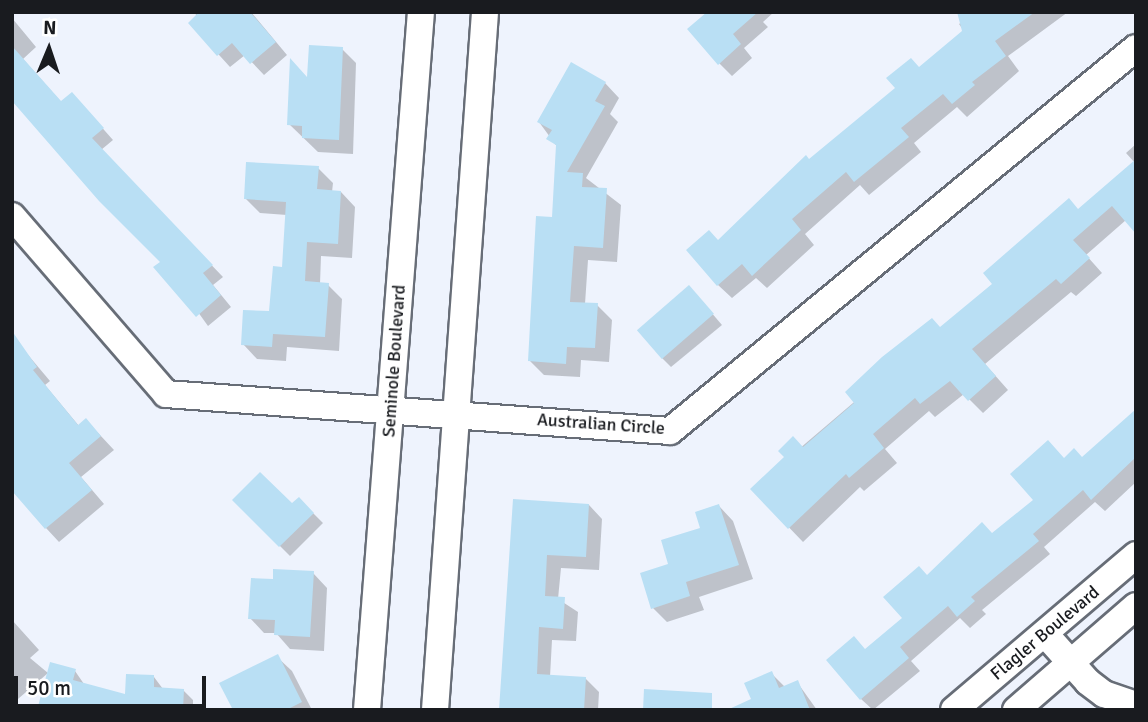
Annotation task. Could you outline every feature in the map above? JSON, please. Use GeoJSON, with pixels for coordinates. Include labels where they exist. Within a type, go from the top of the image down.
{"type":"FeatureCollection","features":[{"type":"Feature","properties":{"kind":"street","name":"Seminole Boulevard"},"geometry":{"type":"LineString","coordinates":[[368,710],[421,12]]}},
{"type":"Feature","properties":{"kind":"street"},"geometry":{"type":"LineString","coordinates":[[435,710],[485,12]]}},
{"type":"Feature","properties":{"kind":"street","name":"Australian Circle"},"geometry":{"type":"LineString","coordinates":[[12,216],[166,394],[390,411],[457,413],[670,431],[1136,48]]}},
{"type":"Feature","properties":{"kind":"street","name":"Flagler Boulevard"},"geometry":{"type":"LineString","coordinates":[[954,710],[1136,555]]}},
{"type":"Feature","properties":{"kind":"street"},"geometry":{"type":"LineString","coordinates":[[1016,710],[1136,606]]}},
{"type":"Feature","properties":{"kind":"street"},"geometry":{"type":"LineString","coordinates":[[1045,634],[1104,694],[1136,705]]}},
{"type":"Feature","properties":{"kind":"building"},"geometry":{"type":"Polygon","coordinates":[[[199,12],[250,12],[276,42],[250,64],[232,43],[217,56],[188,23],[199,12]]]}},
{"type":"Feature","properties":{"kind":"building"},"geometry":{"type":"Polygon","coordinates":[[[707,12],[758,12],[733,34],[741,44],[718,65],[687,29],[707,12]]]}},
{"type":"Feature","properties":{"kind":"building"},"geometry":{"type":"Polygon","coordinates":[[[957,12],[1035,12],[995,41],[1006,56],[972,82],[975,85],[952,104],[943,94],[901,128],[909,137],[854,182],[846,172],[792,219],[801,230],[752,276],[742,264],[717,286],[686,250],[709,230],[718,240],[806,155],[809,159],[895,88],[886,78],[911,58],[919,67],[962,31],[957,12]]]}},
{"type":"Feature","properties":{"kind":"building"},"geometry":{"type":"Polygon","coordinates":[[[309,45],[343,47],[339,140],[302,138],[302,126],[287,125],[290,58],[307,77],[309,45]]]}},
{"type":"Feature","properties":{"kind":"building"},"geometry":{"type":"Polygon","coordinates":[[[12,46],[61,101],[72,92],[104,128],[92,138],[213,265],[203,273],[221,295],[196,317],[153,267],[160,262],[99,201],[12,101],[12,46]]]}},
{"type":"Feature","properties":{"kind":"building"},"geometry":{"type":"Polygon","coordinates":[[[571,62],[606,82],[595,101],[605,106],[567,172],[583,173],[582,187],[607,188],[603,248],[574,246],[570,302],[598,303],[595,348],[567,347],[566,364],[528,361],[536,216],[552,217],[556,145],[546,139],[552,130],[537,122],[571,62]]]}},
{"type":"Feature","properties":{"kind":"building"},"geometry":{"type":"Polygon","coordinates":[[[1136,159],[1136,234],[1112,206],[1073,240],[1090,258],[1061,284],[1056,279],[972,349],[996,376],[968,401],[950,381],[920,404],[915,398],[873,434],[884,448],[849,478],[846,474],[788,529],[750,489],[784,457],[778,451],[793,436],[803,447],[854,403],[845,392],[882,357],[932,318],[940,327],[992,284],[983,273],[1069,198],[1078,209],[1136,159]]]}},
{"type":"Feature","properties":{"kind":"building"},"geometry":{"type":"Polygon","coordinates":[[[246,162],[319,166],[317,189],[341,191],[338,244],[307,242],[305,281],[329,283],[325,337],[273,334],[272,347],[241,345],[243,310],[269,311],[273,266],[282,267],[286,202],[244,199],[246,162]]]}},
{"type":"Feature","properties":{"kind":"building"},"geometry":{"type":"Polygon","coordinates":[[[689,285],[714,314],[662,359],[637,330],[689,285]]]}},
{"type":"Feature","properties":{"kind":"building"},"geometry":{"type":"Polygon","coordinates":[[[12,331],[37,367],[33,370],[78,425],[86,418],[101,436],[69,463],[92,490],[45,529],[12,491],[12,331]]]}},
{"type":"Feature","properties":{"kind":"building"},"geometry":{"type":"Polygon","coordinates":[[[1136,409],[1136,457],[1091,500],[1083,490],[1033,534],[1039,541],[971,597],[975,601],[957,617],[948,606],[900,647],[909,658],[860,700],[826,660],[854,636],[865,649],[902,618],[883,597],[919,566],[927,575],[982,522],[992,533],[1033,500],[1010,474],[1048,440],[1064,458],[1074,448],[1082,457],[1136,409]]]}},
{"type":"Feature","properties":{"kind":"building"},"geometry":{"type":"Polygon","coordinates":[[[260,472],[292,503],[299,497],[314,513],[279,547],[232,500],[260,472]]]}},
{"type":"Feature","properties":{"kind":"building"},"geometry":{"type":"Polygon","coordinates":[[[513,499],[589,504],[586,557],[547,555],[545,596],[565,597],[563,629],[539,627],[537,674],[586,677],[584,710],[499,710],[513,499]]]}},
{"type":"Feature","properties":{"kind":"building"},"geometry":{"type":"Polygon","coordinates":[[[719,504],[739,565],[686,582],[690,596],[651,609],[640,573],[668,564],[661,540],[700,528],[695,512],[719,504]]]}},
{"type":"Feature","properties":{"kind":"building"},"geometry":{"type":"Polygon","coordinates":[[[273,569],[314,571],[310,637],[274,635],[275,620],[248,619],[251,578],[273,579],[273,569]]]}},
{"type":"Feature","properties":{"kind":"building"},"geometry":{"type":"Polygon","coordinates":[[[278,654],[302,702],[286,710],[233,710],[219,683],[278,654]]]}},
{"type":"Feature","properties":{"kind":"building"},"geometry":{"type":"Polygon","coordinates":[[[50,662],[76,669],[73,680],[125,694],[126,674],[154,675],[154,687],[184,689],[183,710],[37,710],[50,662]]]}},
{"type":"Feature","properties":{"kind":"building"},"geometry":{"type":"Polygon","coordinates":[[[772,671],[779,688],[798,680],[810,710],[727,710],[751,699],[744,683],[772,671]]]}},
{"type":"Feature","properties":{"kind":"building"},"geometry":{"type":"Polygon","coordinates":[[[644,689],[712,693],[712,710],[643,710],[644,689]]]}}]}
